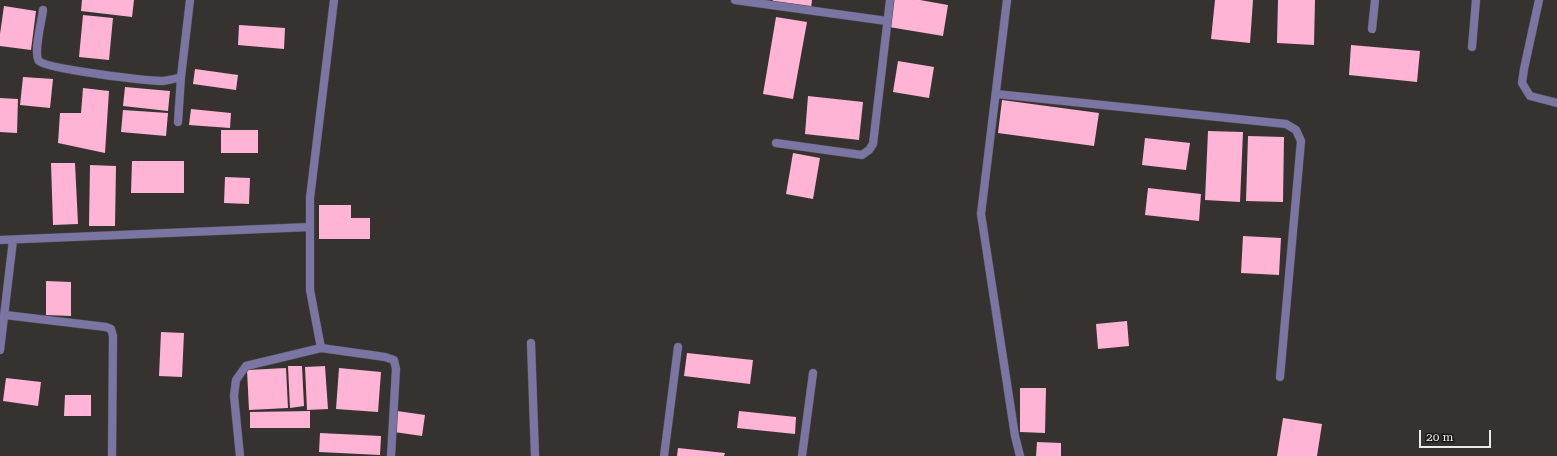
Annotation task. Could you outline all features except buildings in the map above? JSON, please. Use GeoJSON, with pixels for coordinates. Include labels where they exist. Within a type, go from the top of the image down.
{"type":"FeatureCollection","features":[{"type":"Feature","properties":{"kind":"street"},"geometry":{"type":"LineString","coordinates":[[178,122],[181,77],[190,0]]}},
{"type":"Feature","properties":{"kind":"street"},"geometry":{"type":"LineString","coordinates":[[321,348],[310,290],[310,198],[334,0]]}},
{"type":"Feature","properties":{"kind":"street"},"geometry":{"type":"LineString","coordinates":[[735,0],[887,21]]}},
{"type":"Feature","properties":{"kind":"street"},"geometry":{"type":"LineString","coordinates":[[776,143],[862,155],[870,150],[873,144],[890,0]]}},
{"type":"Feature","properties":{"kind":"street"},"geometry":{"type":"LineString","coordinates":[[1007,0],[981,214],[1015,436],[1020,456]]}},
{"type":"Feature","properties":{"kind":"street"},"geometry":{"type":"LineString","coordinates":[[1372,29],[1375,0]]}},
{"type":"Feature","properties":{"kind":"street"},"geometry":{"type":"LineString","coordinates":[[1472,47],[1476,0]]}},
{"type":"Feature","properties":{"kind":"street"},"geometry":{"type":"LineString","coordinates":[[1539,0],[1522,83],[1530,96],[1557,103]]}},
{"type":"Feature","properties":{"kind":"street"},"geometry":{"type":"LineString","coordinates":[[43,10],[36,52],[38,60],[43,64],[58,68],[163,81],[181,77]]}},
{"type":"Feature","properties":{"kind":"street"},"geometry":{"type":"LineString","coordinates":[[996,94],[1286,124],[1296,130],[1301,141],[1280,377]]}},
{"type":"Feature","properties":{"kind":"street"},"geometry":{"type":"LineString","coordinates":[[0,240],[310,227]]}},
{"type":"Feature","properties":{"kind":"street"},"geometry":{"type":"LineString","coordinates":[[0,350],[13,240]]}},
{"type":"Feature","properties":{"kind":"street"},"geometry":{"type":"LineString","coordinates":[[5,315],[106,327],[110,329],[113,336],[112,456]]}},
{"type":"Feature","properties":{"kind":"street"},"geometry":{"type":"LineString","coordinates":[[531,343],[536,456]]}},
{"type":"Feature","properties":{"kind":"street"},"geometry":{"type":"LineString","coordinates":[[664,456],[678,347]]}},
{"type":"Feature","properties":{"kind":"street"},"geometry":{"type":"LineString","coordinates":[[240,456],[234,396],[236,380],[246,366],[321,348],[385,357],[394,360],[396,369],[391,456]]}},
{"type":"Feature","properties":{"kind":"street"},"geometry":{"type":"LineString","coordinates":[[802,456],[813,373]]}}]}
